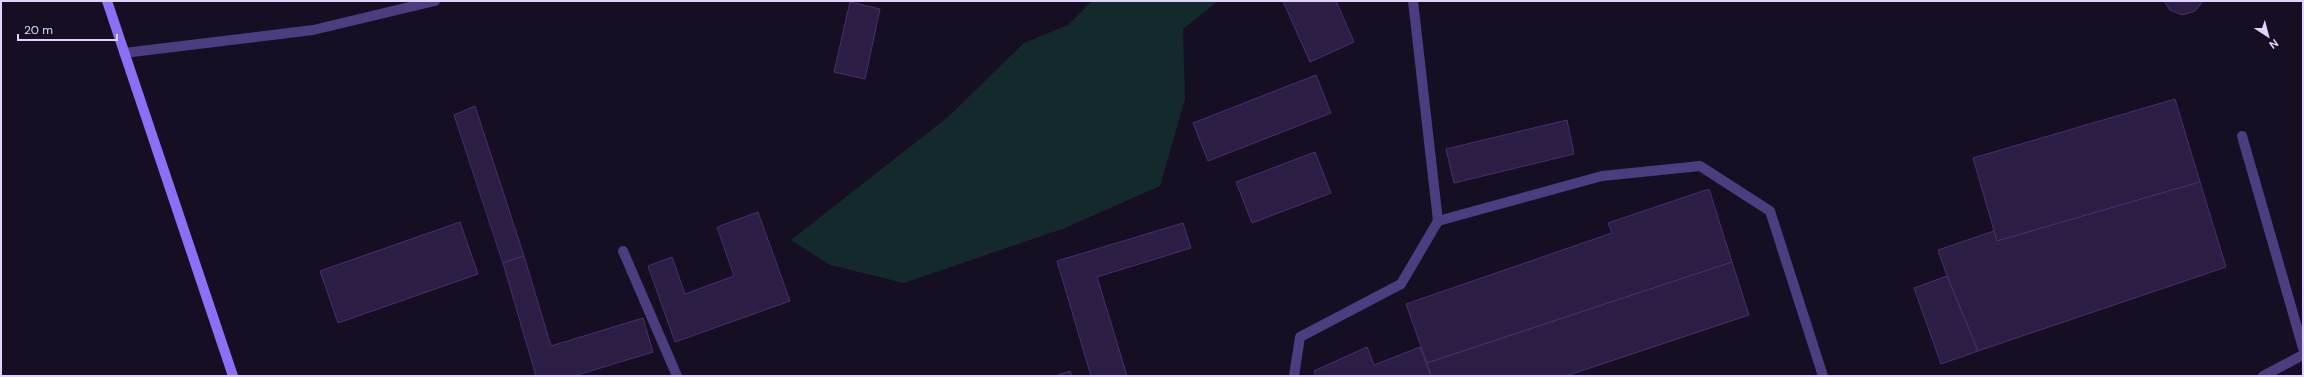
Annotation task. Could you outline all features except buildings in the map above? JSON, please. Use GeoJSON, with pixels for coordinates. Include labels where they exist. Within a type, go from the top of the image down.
{"type":"FeatureCollection","features":[{"type":"Feature","properties":{"kind":"main road"},"geometry":{"type":"LineString","coordinates":[[107,1],[233,376]]}},
{"type":"Feature","properties":{"kind":"street"},"geometry":{"type":"LineString","coordinates":[[124,53],[313,30],[435,1]]}},
{"type":"Feature","properties":{"kind":"street"},"geometry":{"type":"LineString","coordinates":[[1294,376],[1300,337],[1401,284],[1438,221],[1413,1]]}},
{"type":"Feature","properties":{"kind":"street"},"geometry":{"type":"LineString","coordinates":[[2242,136],[2303,348]]}},
{"type":"Feature","properties":{"kind":"street"},"geometry":{"type":"LineString","coordinates":[[1438,221],[1602,176],[1700,166],[1770,211],[1823,376]]}},
{"type":"Feature","properties":{"kind":"street"},"geometry":{"type":"LineString","coordinates":[[623,251],[677,376]]}},
{"type":"Feature","properties":{"kind":"street"},"geometry":{"type":"LineString","coordinates":[[2263,376],[2303,355]]}},
{"type":"Feature","properties":{"kind":"green space"},"geometry":{"type":"Polygon","coordinates":[[[1092,1],[1218,1],[1183,29],[1185,99],[1160,186],[1065,228],[904,283],[830,265],[791,240],[948,117],[1024,43],[1068,25],[1092,1]]]}}]}
